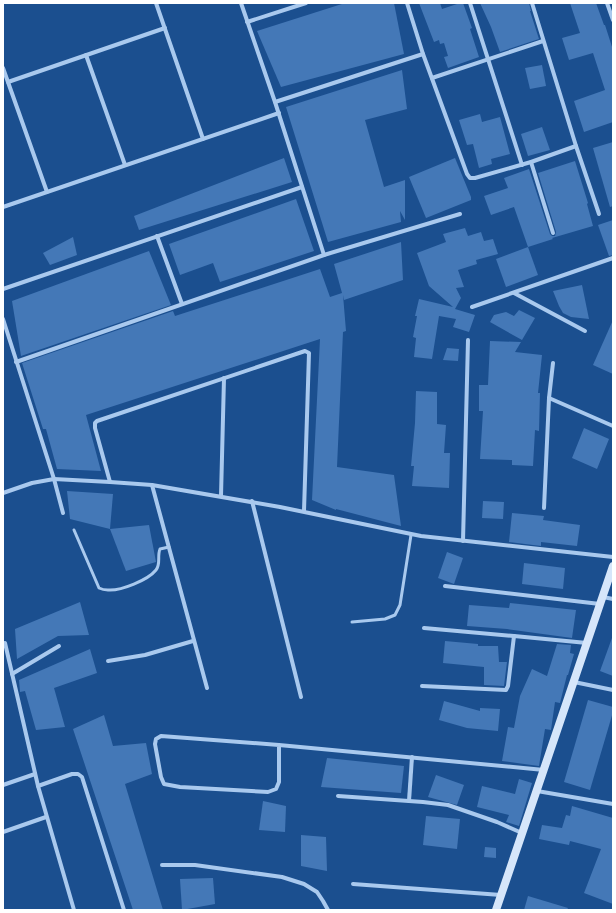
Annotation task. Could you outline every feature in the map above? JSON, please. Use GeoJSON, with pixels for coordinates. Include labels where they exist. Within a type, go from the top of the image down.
{"type":"FeatureCollection","features":[{"type":"Feature","properties":{"kind":"main road"},"geometry":{"type":"LineString","coordinates":[[496,910],[613,566]]}},
{"type":"Feature","properties":{"kind":"street"},"geometry":{"type":"LineString","coordinates":[[156,3],[204,138]]}},
{"type":"Feature","properties":{"kind":"street"},"geometry":{"type":"LineString","coordinates":[[241,3],[279,113],[324,255]]}},
{"type":"Feature","properties":{"kind":"street"},"geometry":{"type":"LineString","coordinates":[[247,22],[306,3]]}},
{"type":"Feature","properties":{"kind":"street"},"geometry":{"type":"LineString","coordinates":[[407,3],[423,54],[467,174],[470,178],[475,178],[522,165],[576,146]]}},
{"type":"Feature","properties":{"kind":"street"},"geometry":{"type":"LineString","coordinates":[[470,3],[522,165]]}},
{"type":"Feature","properties":{"kind":"street"},"geometry":{"type":"LineString","coordinates":[[532,3],[576,146],[599,214]]}},
{"type":"Feature","properties":{"kind":"street"},"geometry":{"type":"LineString","coordinates":[[607,3],[613,20]]}},
{"type":"Feature","properties":{"kind":"street"},"geometry":{"type":"LineString","coordinates":[[8,82],[165,28]]}},
{"type":"Feature","properties":{"kind":"street"},"geometry":{"type":"LineString","coordinates":[[432,78],[543,41]]}},
{"type":"Feature","properties":{"kind":"street"},"geometry":{"type":"LineString","coordinates":[[275,102],[423,54]]}},
{"type":"Feature","properties":{"kind":"street"},"geometry":{"type":"LineString","coordinates":[[86,55],[125,166]]}},
{"type":"Feature","properties":{"kind":"street"},"geometry":{"type":"LineString","coordinates":[[3,68],[46,192]]}},
{"type":"Feature","properties":{"kind":"street"},"geometry":{"type":"LineString","coordinates":[[3,207],[279,113]]}},
{"type":"Feature","properties":{"kind":"street"},"geometry":{"type":"LineString","coordinates":[[531,162],[553,233]]}},
{"type":"Feature","properties":{"kind":"street"},"geometry":{"type":"LineString","coordinates":[[3,289],[302,187]]}},
{"type":"Feature","properties":{"kind":"street"},"geometry":{"type":"LineString","coordinates":[[16,362],[324,255],[460,214]]}},
{"type":"Feature","properties":{"kind":"street"},"geometry":{"type":"LineString","coordinates":[[157,236],[182,304]]}},
{"type":"Feature","properties":{"kind":"street"},"geometry":{"type":"LineString","coordinates":[[472,307],[613,258]]}},
{"type":"Feature","properties":{"kind":"street"},"geometry":{"type":"LineString","coordinates":[[514,293],[585,331]]}},
{"type":"Feature","properties":{"kind":"street"},"geometry":{"type":"LineString","coordinates":[[3,319],[54,479],[63,513]]}},
{"type":"Feature","properties":{"kind":"street"},"geometry":{"type":"LineString","coordinates":[[3,336],[8,335]]}},
{"type":"Feature","properties":{"kind":"street"},"geometry":{"type":"LineString","coordinates":[[463,541],[468,340]]}},
{"type":"Feature","properties":{"kind":"street"},"geometry":{"type":"LineString","coordinates":[[110,482],[95,428],[95,423],[97,421],[302,352],[308,352],[304,511]]}},
{"type":"Feature","properties":{"kind":"street"},"geometry":{"type":"LineString","coordinates":[[544,508],[549,398],[553,363]]}},
{"type":"Feature","properties":{"kind":"street"},"geometry":{"type":"LineString","coordinates":[[221,496],[224,378]]}},
{"type":"Feature","properties":{"kind":"street"},"geometry":{"type":"LineString","coordinates":[[549,398],[613,426]]}},
{"type":"Feature","properties":{"kind":"street"},"geometry":{"type":"LineString","coordinates":[[3,493],[32,483],[54,479],[152,485],[304,511],[412,535],[613,557]]}},
{"type":"Feature","properties":{"kind":"street"},"geometry":{"type":"LineString","coordinates":[[152,485],[193,641],[207,688]]}},
{"type":"Feature","properties":{"kind":"street"},"geometry":{"type":"LineString","coordinates":[[252,502],[301,697]]}},
{"type":"Feature","properties":{"kind":"street"},"geometry":{"type":"LineString","coordinates":[[445,586],[601,601],[613,599]]}},
{"type":"Feature","properties":{"kind":"street"},"geometry":{"type":"LineString","coordinates":[[424,628],[587,643]]}},
{"type":"Feature","properties":{"kind":"street"},"geometry":{"type":"LineString","coordinates":[[422,686],[506,690],[508,686],[514,636]]}},
{"type":"Feature","properties":{"kind":"street"},"geometry":{"type":"LineString","coordinates":[[108,661],[145,655],[193,641]]}},
{"type":"Feature","properties":{"kind":"street"},"geometry":{"type":"LineString","coordinates":[[5,642],[38,786],[74,910]]}},
{"type":"Feature","properties":{"kind":"street"},"geometry":{"type":"LineString","coordinates":[[12,674],[59,646]]}},
{"type":"Feature","properties":{"kind":"street"},"geometry":{"type":"LineString","coordinates":[[574,682],[613,690]]}},
{"type":"Feature","properties":{"kind":"street"},"geometry":{"type":"LineString","coordinates":[[279,745],[279,782],[276,789],[268,792],[180,787],[164,784],[161,777],[155,744],[156,739],[161,736],[279,745],[544,770]]}},
{"type":"Feature","properties":{"kind":"street"},"geometry":{"type":"LineString","coordinates":[[409,801],[412,757]]}},
{"type":"Feature","properties":{"kind":"street"},"geometry":{"type":"LineString","coordinates":[[3,785],[35,774]]}},
{"type":"Feature","properties":{"kind":"street"},"geometry":{"type":"LineString","coordinates":[[38,786],[72,774],[78,774],[82,777],[124,910]]}},
{"type":"Feature","properties":{"kind":"street"},"geometry":{"type":"LineString","coordinates":[[537,791],[613,804]]}},
{"type":"Feature","properties":{"kind":"street"},"geometry":{"type":"LineString","coordinates":[[338,796],[448,805],[522,833]]}},
{"type":"Feature","properties":{"kind":"street"},"geometry":{"type":"LineString","coordinates":[[3,832],[46,817]]}},
{"type":"Feature","properties":{"kind":"street"},"geometry":{"type":"LineString","coordinates":[[162,865],[195,865],[282,877],[304,884],[317,892],[324,900],[328,910]]}},
{"type":"Feature","properties":{"kind":"street"},"geometry":{"type":"LineString","coordinates":[[353,884],[501,896]]}},
{"type":"Feature","properties":{"kind":"lane"},"geometry":{"type":"LineString","coordinates":[[74,530],[99,588],[108,590],[128,586],[147,578],[157,569],[159,562],[158,553],[160,549],[169,547]]}},
{"type":"Feature","properties":{"kind":"lane"},"geometry":{"type":"LineString","coordinates":[[352,622],[385,619],[395,615],[400,605],[412,535]]}},
{"type":"Feature","properties":{"kind":"building"},"geometry":{"type":"Polygon","coordinates":[[[345,3],[394,3],[404,54],[281,87],[257,31],[345,3]]]}},
{"type":"Feature","properties":{"kind":"building"},"geometry":{"type":"Polygon","coordinates":[[[419,3],[440,3],[442,9],[463,3],[472,28],[470,29],[479,57],[448,68],[444,57],[448,56],[444,43],[440,44],[439,40],[434,42],[419,3]]]}},
{"type":"Feature","properties":{"kind":"building"},"geometry":{"type":"Polygon","coordinates":[[[480,3],[529,3],[539,39],[500,52],[480,3]]]}},
{"type":"Feature","properties":{"kind":"building"},"geometry":{"type":"Polygon","coordinates":[[[570,3],[596,3],[613,50],[613,122],[584,132],[574,101],[605,90],[593,53],[569,60],[562,38],[580,33],[570,3]]]}},
{"type":"Feature","properties":{"kind":"building"},"geometry":{"type":"Polygon","coordinates":[[[542,65],[546,86],[530,89],[525,68],[542,65]]]}},
{"type":"Feature","properties":{"kind":"building"},"geometry":{"type":"Polygon","coordinates":[[[402,70],[407,109],[365,120],[384,187],[405,180],[405,220],[400,211],[401,222],[328,242],[286,107],[402,70]]]}},
{"type":"Feature","properties":{"kind":"building"},"geometry":{"type":"Polygon","coordinates":[[[480,114],[482,122],[500,117],[510,154],[491,159],[492,164],[479,168],[473,144],[467,145],[459,120],[480,114]]]}},
{"type":"Feature","properties":{"kind":"building"},"geometry":{"type":"Polygon","coordinates":[[[542,127],[550,150],[528,156],[521,134],[542,127]]]}},
{"type":"Feature","properties":{"kind":"building"},"geometry":{"type":"Polygon","coordinates":[[[613,142],[613,206],[610,207],[593,148],[613,142]]]}},
{"type":"Feature","properties":{"kind":"building"},"geometry":{"type":"Polygon","coordinates":[[[284,158],[292,182],[139,230],[134,216],[284,158]]]}},
{"type":"Feature","properties":{"kind":"building"},"geometry":{"type":"Polygon","coordinates":[[[455,158],[471,200],[426,218],[409,177],[455,158]]]}},
{"type":"Feature","properties":{"kind":"building"},"geometry":{"type":"Polygon","coordinates":[[[575,161],[588,203],[593,226],[528,247],[514,207],[491,215],[484,196],[508,188],[504,178],[529,169],[550,234],[555,236],[556,232],[538,173],[575,161]]]}},
{"type":"Feature","properties":{"kind":"building"},"geometry":{"type":"Polygon","coordinates":[[[296,199],[314,251],[220,282],[213,263],[180,275],[169,244],[296,199]]]}},
{"type":"Feature","properties":{"kind":"building"},"geometry":{"type":"Polygon","coordinates":[[[613,220],[613,255],[609,256],[598,225],[613,220]]]}},
{"type":"Feature","properties":{"kind":"building"},"geometry":{"type":"Polygon","coordinates":[[[465,228],[468,236],[481,232],[484,241],[493,239],[498,254],[476,260],[477,264],[458,270],[464,287],[456,288],[461,298],[455,309],[475,315],[469,332],[453,327],[456,319],[439,316],[432,359],[414,357],[416,338],[413,337],[417,316],[415,316],[419,299],[453,307],[429,286],[417,253],[446,242],[443,234],[465,228]]]}},
{"type":"Feature","properties":{"kind":"building"},"geometry":{"type":"Polygon","coordinates":[[[73,237],[77,255],[50,265],[43,253],[73,237]]]}},
{"type":"Feature","properties":{"kind":"building"},"geometry":{"type":"Polygon","coordinates":[[[401,242],[403,280],[344,300],[343,295],[346,331],[343,332],[337,467],[394,475],[401,526],[336,510],[312,500],[320,339],[86,415],[101,471],[57,469],[46,429],[43,429],[22,363],[173,311],[175,316],[320,269],[330,297],[342,293],[334,264],[401,242]]]}},
{"type":"Feature","properties":{"kind":"building"},"geometry":{"type":"Polygon","coordinates":[[[528,247],[538,275],[506,287],[496,259],[528,247]]]}},
{"type":"Feature","properties":{"kind":"building"},"geometry":{"type":"Polygon","coordinates":[[[149,251],[171,305],[21,356],[12,301],[149,251]]]}},
{"type":"Feature","properties":{"kind":"building"},"geometry":{"type":"Polygon","coordinates":[[[582,285],[589,319],[571,317],[563,313],[553,291],[582,285]]]}},
{"type":"Feature","properties":{"kind":"building"},"geometry":{"type":"Polygon","coordinates":[[[519,310],[535,318],[522,340],[490,322],[494,315],[506,312],[514,316],[519,310]]]}},
{"type":"Feature","properties":{"kind":"building"},"geometry":{"type":"Polygon","coordinates":[[[613,320],[613,374],[593,365],[613,320]]]}},
{"type":"Feature","properties":{"kind":"building"},"geometry":{"type":"Polygon","coordinates":[[[490,341],[521,342],[515,352],[542,355],[538,393],[540,393],[539,431],[535,430],[533,466],[512,465],[512,460],[480,459],[483,411],[479,411],[479,385],[488,385],[490,341]]]}},
{"type":"Feature","properties":{"kind":"building"},"geometry":{"type":"Polygon","coordinates":[[[447,348],[459,349],[458,361],[443,360],[447,348]]]}},
{"type":"Feature","properties":{"kind":"building"},"geometry":{"type":"Polygon","coordinates":[[[416,391],[437,392],[437,424],[446,425],[444,453],[450,453],[449,488],[412,486],[414,466],[411,466],[416,391]]]}},
{"type":"Feature","properties":{"kind":"building"},"geometry":{"type":"Polygon","coordinates":[[[584,428],[609,439],[597,469],[572,458],[584,428]]]}},
{"type":"Feature","properties":{"kind":"building"},"geometry":{"type":"Polygon","coordinates":[[[67,491],[113,494],[110,529],[70,519],[67,491]]]}},
{"type":"Feature","properties":{"kind":"building"},"geometry":{"type":"Polygon","coordinates":[[[483,501],[504,502],[503,519],[482,518],[483,501]]]}},
{"type":"Feature","properties":{"kind":"building"},"geometry":{"type":"Polygon","coordinates":[[[512,513],[544,516],[543,520],[580,525],[577,546],[541,542],[541,546],[509,542],[512,513]]]}},
{"type":"Feature","properties":{"kind":"building"},"geometry":{"type":"Polygon","coordinates":[[[149,525],[156,562],[126,571],[110,529],[149,525]]]}},
{"type":"Feature","properties":{"kind":"building"},"geometry":{"type":"Polygon","coordinates":[[[447,552],[463,558],[454,584],[438,578],[447,552]]]}},
{"type":"Feature","properties":{"kind":"building"},"geometry":{"type":"Polygon","coordinates":[[[524,563],[565,568],[563,589],[522,584],[524,563]]]}},
{"type":"Feature","properties":{"kind":"building"},"geometry":{"type":"Polygon","coordinates":[[[80,602],[89,635],[58,636],[17,659],[15,629],[80,602]]]}},
{"type":"Feature","properties":{"kind":"building"},"geometry":{"type":"Polygon","coordinates":[[[510,603],[576,610],[572,638],[507,629],[467,626],[469,605],[509,608],[510,603]]]}},
{"type":"Feature","properties":{"kind":"building"},"geometry":{"type":"Polygon","coordinates":[[[612,638],[613,639],[613,676],[600,671],[612,638]]]}},
{"type":"Feature","properties":{"kind":"building"},"geometry":{"type":"Polygon","coordinates":[[[445,641],[478,644],[478,646],[498,646],[499,662],[507,662],[504,686],[484,685],[484,667],[443,663],[445,641]]]}},
{"type":"Feature","properties":{"kind":"building"},"geometry":{"type":"Polygon","coordinates":[[[557,644],[571,645],[570,653],[574,654],[560,703],[555,702],[551,730],[545,729],[539,766],[502,761],[508,727],[514,728],[520,696],[532,669],[547,676],[557,644]]]}},
{"type":"Feature","properties":{"kind":"building"},"geometry":{"type":"Polygon","coordinates":[[[90,649],[97,673],[54,688],[65,727],[36,730],[25,691],[20,692],[19,680],[90,649]]]}},
{"type":"Feature","properties":{"kind":"building"},"geometry":{"type":"Polygon","coordinates":[[[588,700],[613,707],[613,712],[590,790],[564,782],[588,700]]]}},
{"type":"Feature","properties":{"kind":"building"},"geometry":{"type":"Polygon","coordinates":[[[444,701],[480,711],[480,708],[500,709],[498,731],[467,728],[439,720],[444,701]]]}},
{"type":"Feature","properties":{"kind":"building"},"geometry":{"type":"Polygon","coordinates":[[[104,715],[113,746],[146,743],[152,774],[125,784],[163,910],[133,910],[73,729],[104,715]]]}},
{"type":"Feature","properties":{"kind":"building"},"geometry":{"type":"Polygon","coordinates":[[[327,758],[404,766],[401,793],[321,787],[327,758]]]}},
{"type":"Feature","properties":{"kind":"building"},"geometry":{"type":"Polygon","coordinates":[[[436,775],[464,785],[457,805],[428,797],[436,775]]]}},
{"type":"Feature","properties":{"kind":"building"},"geometry":{"type":"Polygon","coordinates":[[[519,779],[532,783],[519,826],[506,822],[509,815],[477,807],[482,786],[515,794],[519,779]]]}},
{"type":"Feature","properties":{"kind":"building"},"geometry":{"type":"Polygon","coordinates":[[[263,801],[286,806],[285,832],[259,830],[263,801]]]}},
{"type":"Feature","properties":{"kind":"building"},"geometry":{"type":"Polygon","coordinates":[[[572,806],[613,818],[613,904],[584,893],[601,849],[570,841],[569,845],[539,839],[542,825],[562,828],[566,815],[570,816],[572,806]]]}},
{"type":"Feature","properties":{"kind":"building"},"geometry":{"type":"Polygon","coordinates":[[[426,816],[460,819],[457,849],[423,845],[426,816]]]}},
{"type":"Feature","properties":{"kind":"building"},"geometry":{"type":"Polygon","coordinates":[[[301,835],[326,837],[327,871],[301,866],[301,835]]]}},
{"type":"Feature","properties":{"kind":"building"},"geometry":{"type":"Polygon","coordinates":[[[485,847],[496,848],[496,858],[484,857],[485,847]]]}},
{"type":"Feature","properties":{"kind":"building"},"geometry":{"type":"Polygon","coordinates":[[[213,878],[215,904],[182,910],[180,879],[213,878]]]}},
{"type":"Feature","properties":{"kind":"building"},"geometry":{"type":"Polygon","coordinates":[[[528,896],[568,908],[567,910],[524,910],[528,896]]]}}]}
